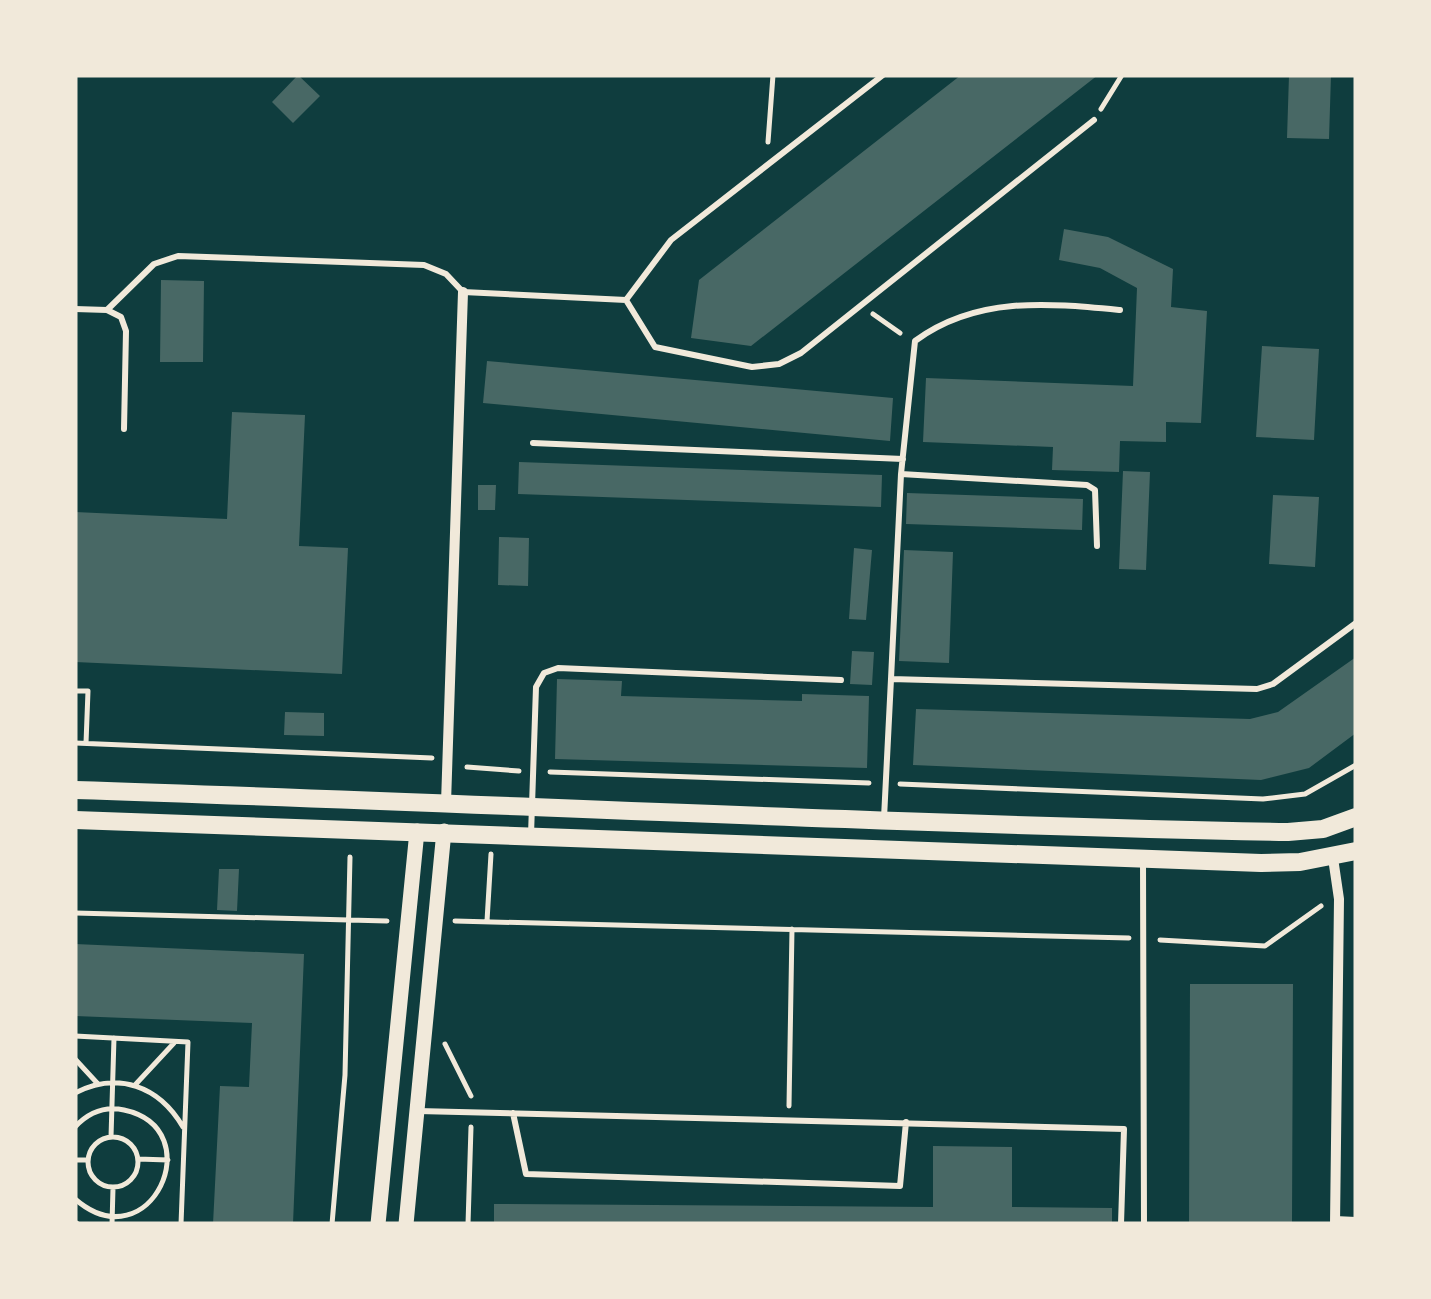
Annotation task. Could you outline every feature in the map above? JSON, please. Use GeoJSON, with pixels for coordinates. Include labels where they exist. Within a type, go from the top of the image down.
{"type":"FeatureCollection","features":[{"type":"Feature","properties":{"kind":"main road"},"geometry":{"type":"LineString","coordinates":[[75,790],[884,824],[1288,832],[1323,829],[1356,817]]}},
{"type":"Feature","properties":{"kind":"main road"},"geometry":{"type":"LineString","coordinates":[[417,831],[446,803]]}},
{"type":"Feature","properties":{"kind":"main road"},"geometry":{"type":"LineString","coordinates":[[444,831],[446,803]]}},
{"type":"Feature","properties":{"kind":"main road"},"geometry":{"type":"LineString","coordinates":[[75,820],[1261,863],[1333,858],[1356,851]]}},
{"type":"Feature","properties":{"kind":"street"},"geometry":{"type":"LineString","coordinates":[[446,803],[463,292]]}},
{"type":"Feature","properties":{"kind":"street"},"geometry":{"type":"LineString","coordinates":[[378,1224],[417,831]]}},
{"type":"Feature","properties":{"kind":"street"},"geometry":{"type":"LineString","coordinates":[[406,1224],[444,831]]}},
{"type":"Feature","properties":{"kind":"street"},"geometry":{"type":"LineString","coordinates":[[1333,858],[1339,899],[1335,1222]]}},
{"type":"Feature","properties":{"kind":"lane"},"geometry":{"type":"LineString","coordinates":[[626,300],[671,240],[883,75]]}},
{"type":"Feature","properties":{"kind":"lane"},"geometry":{"type":"LineString","coordinates":[[626,300],[655,347],[752,367],[779,364],[864,304],[1094,120]]}},
{"type":"Feature","properties":{"kind":"lane"},"geometry":{"type":"LineString","coordinates":[[107,310],[154,264],[178,256],[424,265],[446,274],[463,292],[626,300]]}},
{"type":"Feature","properties":{"kind":"lane"},"geometry":{"type":"LineString","coordinates":[[884,824],[902,459],[914,342],[932,328],[990,306],[1055,304],[1120,310]]}},
{"type":"Feature","properties":{"kind":"lane"},"geometry":{"type":"LineString","coordinates":[[75,309],[107,310],[121,316],[126,330],[124,429]]}},
{"type":"Feature","properties":{"kind":"lane"},"geometry":{"type":"LineString","coordinates":[[534,443],[902,459]]}},
{"type":"Feature","properties":{"kind":"lane"},"geometry":{"type":"LineString","coordinates":[[902,474],[1087,485],[1095,490],[1099,501],[1097,546]]}},
{"type":"Feature","properties":{"kind":"lane"},"geometry":{"type":"LineString","coordinates":[[891,679],[1258,689],[1273,684],[1356,623]]}},
{"type":"Feature","properties":{"kind":"lane"},"geometry":{"type":"LineString","coordinates":[[531,835],[536,687],[544,673],[558,668],[841,680]]}},
{"type":"Feature","properties":{"kind":"lane"},"geometry":{"type":"LineString","coordinates":[[1143,859],[1144,1224]]}},
{"type":"Feature","properties":{"kind":"lane"},"geometry":{"type":"LineString","coordinates":[[417,1111],[1124,1129],[1121,1224]]}},
{"type":"Feature","properties":{"kind":"lane"},"geometry":{"type":"LineString","coordinates":[[513,1113],[526,1174],[900,1186],[906,1122]]}},
{"type":"Feature","properties":{"kind":"lane"},"geometry":{"type":"LineString","coordinates":[[1335,1222],[1356,1220]]}},
{"type":"Feature","properties":{"kind":"path"},"geometry":{"type":"LineString","coordinates":[[766,166],[773,75]]}},
{"type":"Feature","properties":{"kind":"path"},"geometry":{"type":"LineString","coordinates":[[1094,120],[1122,75]]}},
{"type":"Feature","properties":{"kind":"path"},"geometry":{"type":"LineString","coordinates":[[882,323],[898,332]]}},
{"type":"Feature","properties":{"kind":"path"},"geometry":{"type":"LineString","coordinates":[[75,691],[88,691],[86,743]]}},
{"type":"Feature","properties":{"kind":"path"},"geometry":{"type":"LineString","coordinates":[[75,743],[432,758]]}},
{"type":"Feature","properties":{"kind":"path"},"geometry":{"type":"LineString","coordinates":[[354,756],[354,768]]}},
{"type":"Feature","properties":{"kind":"path"},"geometry":{"type":"LineString","coordinates":[[1305,794],[1356,766]]}},
{"type":"Feature","properties":{"kind":"path"},"geometry":{"type":"LineString","coordinates":[[487,921],[491,850]]}},
{"type":"Feature","properties":{"kind":"path"},"geometry":{"type":"LineString","coordinates":[[332,1224],[345,1075],[350,857]]}},
{"type":"Feature","properties":{"kind":"path"},"geometry":{"type":"LineString","coordinates":[[452,938],[454,921],[487,921],[1143,939],[1265,946],[1324,904]]}},
{"type":"Feature","properties":{"kind":"path"},"geometry":{"type":"LineString","coordinates":[[75,913],[396,921]]}},
{"type":"Feature","properties":{"kind":"path"},"geometry":{"type":"LineString","coordinates":[[789,1120],[792,929]]}},
{"type":"Feature","properties":{"kind":"path"},"geometry":{"type":"LineString","coordinates":[[446,1026],[445,1044],[471,1092],[468,1224]]}},
{"type":"Feature","properties":{"kind":"path"},"geometry":{"type":"LineString","coordinates":[[75,1036],[188,1042],[181,1224]]}},
{"type":"Feature","properties":{"kind":"path"},"geometry":{"type":"LineString","coordinates":[[111,1137],[114,1038]]}},
{"type":"Feature","properties":{"kind":"path"},"geometry":{"type":"LineString","coordinates":[[135,1084],[176,1042]]}},
{"type":"Feature","properties":{"kind":"path"},"geometry":{"type":"LineString","coordinates":[[75,1059],[98,1084]]}},
{"type":"Feature","properties":{"kind":"path"},"geometry":{"type":"LineString","coordinates":[[75,1094],[98,1084],[135,1084],[165,1102],[185,1129]]}},
{"type":"Feature","properties":{"kind":"path"},"geometry":{"type":"LineString","coordinates":[[75,1126],[100,1110],[135,1113],[162,1136],[168,1160],[162,1188],[136,1212],[112,1216],[86,1208],[75,1199]]}},
{"type":"Feature","properties":{"kind":"path"},"geometry":{"type":"LineString","coordinates":[[111,1137],[131,1144],[138,1159],[134,1176],[113,1188],[92,1176],[88,1160],[94,1145],[111,1137]]}},
{"type":"Feature","properties":{"kind":"path"},"geometry":{"type":"LineString","coordinates":[[138,1159],[168,1160]]}},
{"type":"Feature","properties":{"kind":"path"},"geometry":{"type":"LineString","coordinates":[[75,1160],[88,1160]]}},
{"type":"Feature","properties":{"kind":"path"},"geometry":{"type":"LineString","coordinates":[[112,1224],[113,1188]]}},
{"type":"Feature","properties":{"kind":"building"},"geometry":{"type":"Polygon","coordinates":[[[298,75],[320,96],[293,123],[272,102],[298,75]]]}},
{"type":"Feature","properties":{"kind":"building"},"geometry":{"type":"Polygon","coordinates":[[[961,75],[1098,75],[751,346],[691,338],[699,280],[961,75]]]}},
{"type":"Feature","properties":{"kind":"building"},"geometry":{"type":"Polygon","coordinates":[[[1289,75],[1331,75],[1329,139],[1287,138],[1289,75]]]}},
{"type":"Feature","properties":{"kind":"building"},"geometry":{"type":"Polygon","coordinates":[[[1064,229],[1108,237],[1173,269],[1171,307],[1207,311],[1201,423],[1166,422],[1166,442],[1120,441],[1119,472],[1052,470],[1053,447],[923,442],[926,378],[1133,386],[1137,288],[1100,268],[1059,260],[1064,229]]]}},
{"type":"Feature","properties":{"kind":"building"},"geometry":{"type":"Polygon","coordinates":[[[161,280],[204,281],[203,362],[160,362],[161,280]]]}},
{"type":"Feature","properties":{"kind":"building"},"geometry":{"type":"Polygon","coordinates":[[[1262,346],[1319,349],[1314,440],[1256,437],[1262,346]]]}},
{"type":"Feature","properties":{"kind":"building"},"geometry":{"type":"Polygon","coordinates":[[[487,361],[893,398],[890,441],[483,403],[487,361]]]}},
{"type":"Feature","properties":{"kind":"building"},"geometry":{"type":"Polygon","coordinates":[[[232,412],[305,415],[299,546],[348,548],[342,674],[75,662],[75,512],[227,519],[232,412]]]}},
{"type":"Feature","properties":{"kind":"building"},"geometry":{"type":"Polygon","coordinates":[[[519,462],[882,475],[881,507],[518,494],[519,462]]]}},
{"type":"Feature","properties":{"kind":"building"},"geometry":{"type":"Polygon","coordinates":[[[1123,471],[1150,472],[1146,570],[1119,569],[1123,471]]]}},
{"type":"Feature","properties":{"kind":"building"},"geometry":{"type":"Polygon","coordinates":[[[478,485],[496,485],[495,510],[478,510],[478,485]]]}},
{"type":"Feature","properties":{"kind":"building"},"geometry":{"type":"Polygon","coordinates":[[[907,493],[1083,499],[1082,530],[906,524],[907,493]]]}},
{"type":"Feature","properties":{"kind":"building"},"geometry":{"type":"Polygon","coordinates":[[[1273,495],[1319,497],[1315,567],[1269,564],[1273,495]]]}},
{"type":"Feature","properties":{"kind":"building"},"geometry":{"type":"Polygon","coordinates":[[[499,537],[529,538],[528,586],[498,585],[499,537]]]}},
{"type":"Feature","properties":{"kind":"building"},"geometry":{"type":"Polygon","coordinates":[[[854,548],[872,550],[866,620],[849,619],[854,548]]]}},
{"type":"Feature","properties":{"kind":"building"},"geometry":{"type":"Polygon","coordinates":[[[904,550],[953,552],[949,663],[899,661],[904,550]]]}},
{"type":"Feature","properties":{"kind":"building"},"geometry":{"type":"Polygon","coordinates":[[[852,651],[874,652],[872,685],[850,684],[852,651]]]}},
{"type":"Feature","properties":{"kind":"building"},"geometry":{"type":"Polygon","coordinates":[[[1356,657],[1356,733],[1309,768],[1261,780],[913,765],[916,709],[1250,719],[1278,712],[1356,657]]]}},
{"type":"Feature","properties":{"kind":"building"},"geometry":{"type":"Polygon","coordinates":[[[557,679],[622,681],[621,696],[802,701],[802,694],[869,696],[867,768],[555,759],[557,679]]]}},
{"type":"Feature","properties":{"kind":"building"},"geometry":{"type":"Polygon","coordinates":[[[285,712],[324,713],[324,736],[284,735],[285,712]]]}},
{"type":"Feature","properties":{"kind":"building"},"geometry":{"type":"Polygon","coordinates":[[[219,869],[239,869],[237,911],[217,910],[219,869]]]}},
{"type":"Feature","properties":{"kind":"building"},"geometry":{"type":"Polygon","coordinates":[[[75,944],[304,954],[293,1224],[213,1224],[220,1086],[249,1087],[252,1023],[75,1016],[75,944]]]}},
{"type":"Feature","properties":{"kind":"building"},"geometry":{"type":"Polygon","coordinates":[[[1190,984],[1293,984],[1292,1224],[1189,1224],[1190,984]]]}},
{"type":"Feature","properties":{"kind":"building"},"geometry":{"type":"Polygon","coordinates":[[[933,1146],[1012,1147],[1012,1207],[1112,1208],[1112,1224],[494,1224],[494,1204],[933,1207],[933,1146]]]}}]}
